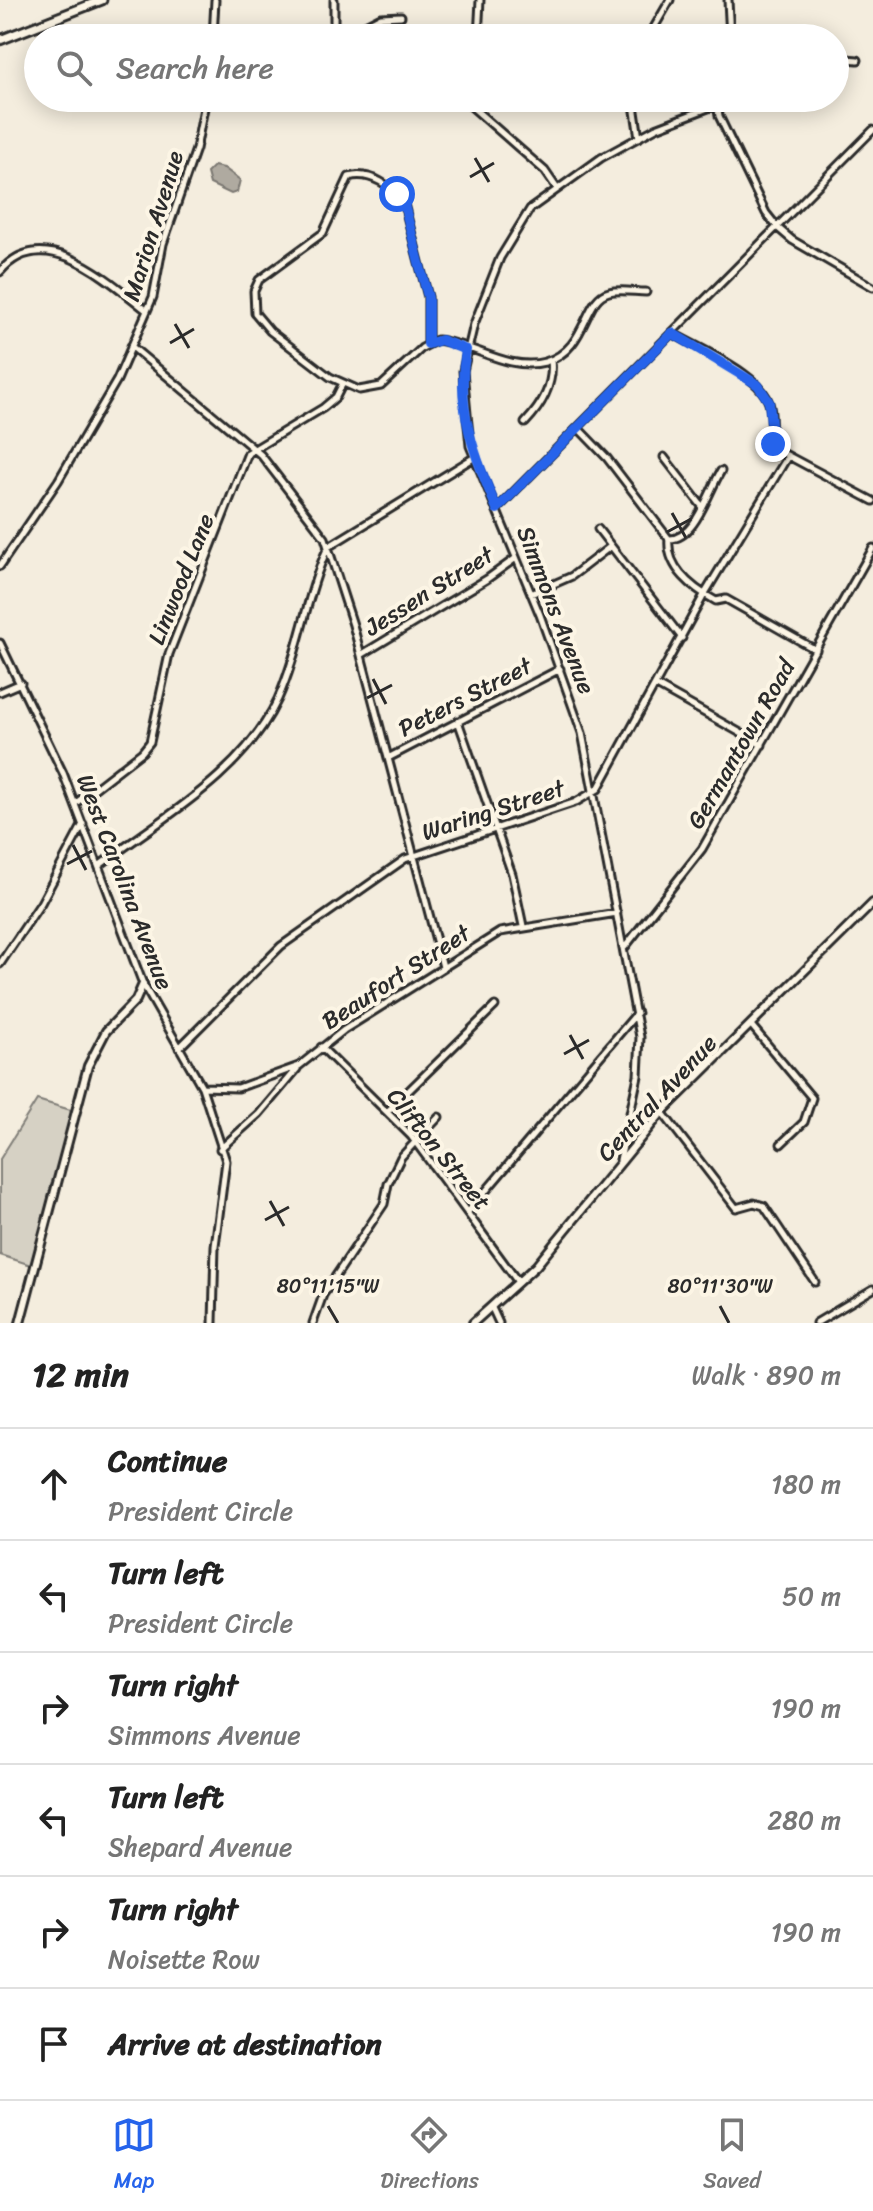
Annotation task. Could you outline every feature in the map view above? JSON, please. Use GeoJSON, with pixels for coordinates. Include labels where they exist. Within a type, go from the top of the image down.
{"type":"FeatureCollection","features":[{"type":"Feature","properties":{"kind":"main road"},"geometry":{"type":"LineString","coordinates":[[41,24],[102,0]]}},
{"type":"Feature","properties":{"kind":"main road"},"geometry":{"type":"LineString","coordinates":[[0,40],[24,31]]}},
{"type":"Feature","properties":{"kind":"street"},"geometry":{"type":"LineString","coordinates":[[214,24],[215,0]]}},
{"type":"Feature","properties":{"kind":"street"},"geometry":{"type":"LineString","coordinates":[[334,0],[336,24]]}},
{"type":"Feature","properties":{"kind":"street"},"geometry":{"type":"LineString","coordinates":[[479,24],[480,0]]}},
{"type":"Feature","properties":{"kind":"street"},"geometry":{"type":"LineString","coordinates":[[656,24],[670,0]]}},
{"type":"Feature","properties":{"kind":"street"},"geometry":{"type":"LineString","coordinates":[[728,0],[729,24]]}},
{"type":"Feature","properties":{"kind":"street"},"geometry":{"type":"LineString","coordinates":[[366,24],[381,17],[401,16]]}},
{"type":"Feature","properties":{"kind":"street"},"geometry":{"type":"LineString","coordinates":[[849,59],[858,60]]}},
{"type":"Feature","properties":{"kind":"street","name":"Marion Avenue"},"geometry":{"type":"LineString","coordinates":[[0,566],[102,409],[131,346],[156,287],[169,223],[196,149],[203,112]]}},
{"type":"Feature","properties":{"kind":"street"},"geometry":{"type":"LineString","coordinates":[[478,112],[551,177],[556,187]]}},
{"type":"Feature","properties":{"kind":"street"},"geometry":{"type":"LineString","coordinates":[[635,112],[639,138]]}},
{"type":"Feature","properties":{"kind":"street","name":"Simmons Avenue"},"geometry":{"type":"LineString","coordinates":[[620,1160],[641,1057],[638,1013],[596,791],[582,733],[560,669],[470,442],[463,383],[466,350],[510,237],[530,209],[556,187],[639,138],[695,112]]}},
{"type":"Feature","properties":{"kind":"street"},"geometry":{"type":"LineString","coordinates":[[721,112],[766,213],[778,228],[792,240],[873,287]]}},
{"type":"Feature","properties":{"kind":"street"},"geometry":{"type":"LineString","coordinates":[[497,509],[873,130]]}},
{"type":"Feature","properties":{"kind":"street"},"geometry":{"type":"LineString","coordinates":[[428,344],[428,297],[404,204],[397,194],[382,183],[365,176],[349,177],[323,233],[261,276],[253,302],[261,323],[342,385],[364,390],[381,386],[428,344],[441,340],[466,350],[526,363],[551,360],[572,346],[598,298],[607,292],[646,292]]}},
{"type":"Feature","properties":{"kind":"street"},"geometry":{"type":"LineString","coordinates":[[0,272],[27,251],[51,251],[84,266],[146,310]]}},
{"type":"Feature","properties":{"kind":"street"},"geometry":{"type":"LineString","coordinates":[[672,333],[758,385],[769,402],[773,444],[788,456],[873,501]]}},
{"type":"Feature","properties":{"kind":"street"},"geometry":{"type":"LineString","coordinates":[[131,346],[253,447],[321,531],[361,655],[443,967]]}},
{"type":"Feature","properties":{"kind":"street"},"geometry":{"type":"LineString","coordinates":[[525,423],[538,409],[551,381],[551,360]]}},
{"type":"Feature","properties":{"kind":"street"},"geometry":{"type":"LineString","coordinates":[[253,447],[273,441],[323,408],[336,397],[342,385]]}},
{"type":"Feature","properties":{"kind":"street"},"geometry":{"type":"LineString","coordinates":[[578,428],[607,458],[669,539],[672,563],[704,595],[716,601],[726,599],[816,650]]}},
{"type":"Feature","properties":{"kind":"street","name":"Linwood Lane"},"geometry":{"type":"LineString","coordinates":[[75,803],[142,752],[150,742],[169,654],[253,447]]}},
{"type":"Feature","properties":{"kind":"street","name":"Waring Street"},"geometry":{"type":"LineString","coordinates":[[179,1048],[281,946],[414,854],[576,802],[596,791],[704,595],[788,456]]}},
{"type":"Feature","properties":{"kind":"street"},"geometry":{"type":"LineString","coordinates":[[100,865],[216,781],[258,731],[277,699],[290,666],[328,547],[475,457]]}},
{"type":"Feature","properties":{"kind":"street"},"geometry":{"type":"LineString","coordinates":[[664,457],[702,506]]}},
{"type":"Feature","properties":{"kind":"street"},"geometry":{"type":"LineString","coordinates":[[669,539],[678,540],[691,528],[721,471]]}},
{"type":"Feature","properties":{"kind":"street"},"geometry":{"type":"LineString","coordinates":[[598,529],[682,638]]}},
{"type":"Feature","properties":{"kind":"street"},"geometry":{"type":"LineString","coordinates":[[531,594],[572,576],[611,546]]}},
{"type":"Feature","properties":{"kind":"street","name":"Germantown Road"},"geometry":{"type":"LineString","coordinates":[[624,948],[694,862],[873,548]]}},
{"type":"Feature","properties":{"kind":"street","name":"Jessen Street"},"geometry":{"type":"LineString","coordinates":[[361,655],[487,579],[516,558]]}},
{"type":"Feature","properties":{"kind":"street","name":"West Carolina Avenue"},"geometry":{"type":"LineString","coordinates":[[0,643],[75,803],[143,984],[202,1087],[226,1161],[215,1246],[213,1323]]}},
{"type":"Feature","properties":{"kind":"street","name":"Peters Street"},"geometry":{"type":"LineString","coordinates":[[388,758],[560,669]]}},
{"type":"Feature","properties":{"kind":"street"},"geometry":{"type":"LineString","coordinates":[[0,692],[21,683]]}},
{"type":"Feature","properties":{"kind":"street"},"geometry":{"type":"LineString","coordinates":[[655,685],[762,745]]}},
{"type":"Feature","properties":{"kind":"street"},"geometry":{"type":"LineString","coordinates":[[458,721],[516,885],[523,926]]}},
{"type":"Feature","properties":{"kind":"street"},"geometry":{"type":"LineString","coordinates":[[0,964],[41,903],[83,823]]}},
{"type":"Feature","properties":{"kind":"street","name":"Central Avenue"},"geometry":{"type":"LineString","coordinates":[[473,1323],[519,1283],[555,1243],[662,1112],[873,903]]}},
{"type":"Feature","properties":{"kind":"street","name":"Beaufort Street"},"geometry":{"type":"LineString","coordinates":[[202,1087],[238,1088],[299,1066],[321,1047],[493,935],[523,926],[617,913]]}},
{"type":"Feature","properties":{"kind":"street"},"geometry":{"type":"LineString","coordinates":[[20,1323],[88,1066],[106,1031],[136,1000],[143,984]]}},
{"type":"Feature","properties":{"kind":"street"},"geometry":{"type":"LineString","coordinates":[[389,1110],[495,1006]]}},
{"type":"Feature","properties":{"kind":"street"},"geometry":{"type":"LineString","coordinates":[[468,1212],[638,1013]]}},
{"type":"Feature","properties":{"kind":"street"},"geometry":{"type":"LineString","coordinates":[[751,1025],[812,1098],[804,1122],[781,1144]]}},
{"type":"Feature","properties":{"kind":"street","name":"Clifton Street"},"geometry":{"type":"LineString","coordinates":[[321,1047],[389,1110],[519,1283]]}},
{"type":"Feature","properties":{"kind":"street"},"geometry":{"type":"LineString","coordinates":[[220,1149],[259,1114],[299,1066]]}},
{"type":"Feature","properties":{"kind":"street"},"geometry":{"type":"LineString","coordinates":[[662,1112],[736,1208],[754,1203],[764,1206],[815,1282]]}},
{"type":"Feature","properties":{"kind":"street"},"geometry":{"type":"LineString","coordinates":[[313,1323],[323,1295],[384,1204],[388,1184],[398,1162],[439,1117]]}},
{"type":"Feature","properties":{"kind":"street"},"geometry":{"type":"LineString","coordinates":[[816,1323],[873,1289]]}},
{"type":"Feature","properties":{"kind":"street"},"geometry":{"type":"LineString","coordinates":[[492,1308],[499,1323]]}},
{"type":"Feature","properties":{"kind":"shaded area"},"geometry":{"type":"Polygon","coordinates":[[[214,166],[224,168],[240,180],[237,192],[231,194],[210,184],[207,173],[214,166]]]}},
{"type":"Feature","properties":{"kind":"shaded area"},"geometry":{"type":"Polygon","coordinates":[[[37,1100],[74,1111],[31,1265],[0,1255],[0,1159],[37,1100]]]}},
{"type":"Feature","properties":{"kind":"route"},"geometry":{"type":"LineString","coordinates":[[397,194],[404,204],[428,297],[428,344],[441,340],[466,350],[463,383],[470,446],[497,509],[672,333],[758,385],[769,402],[773,444]]}}]}
